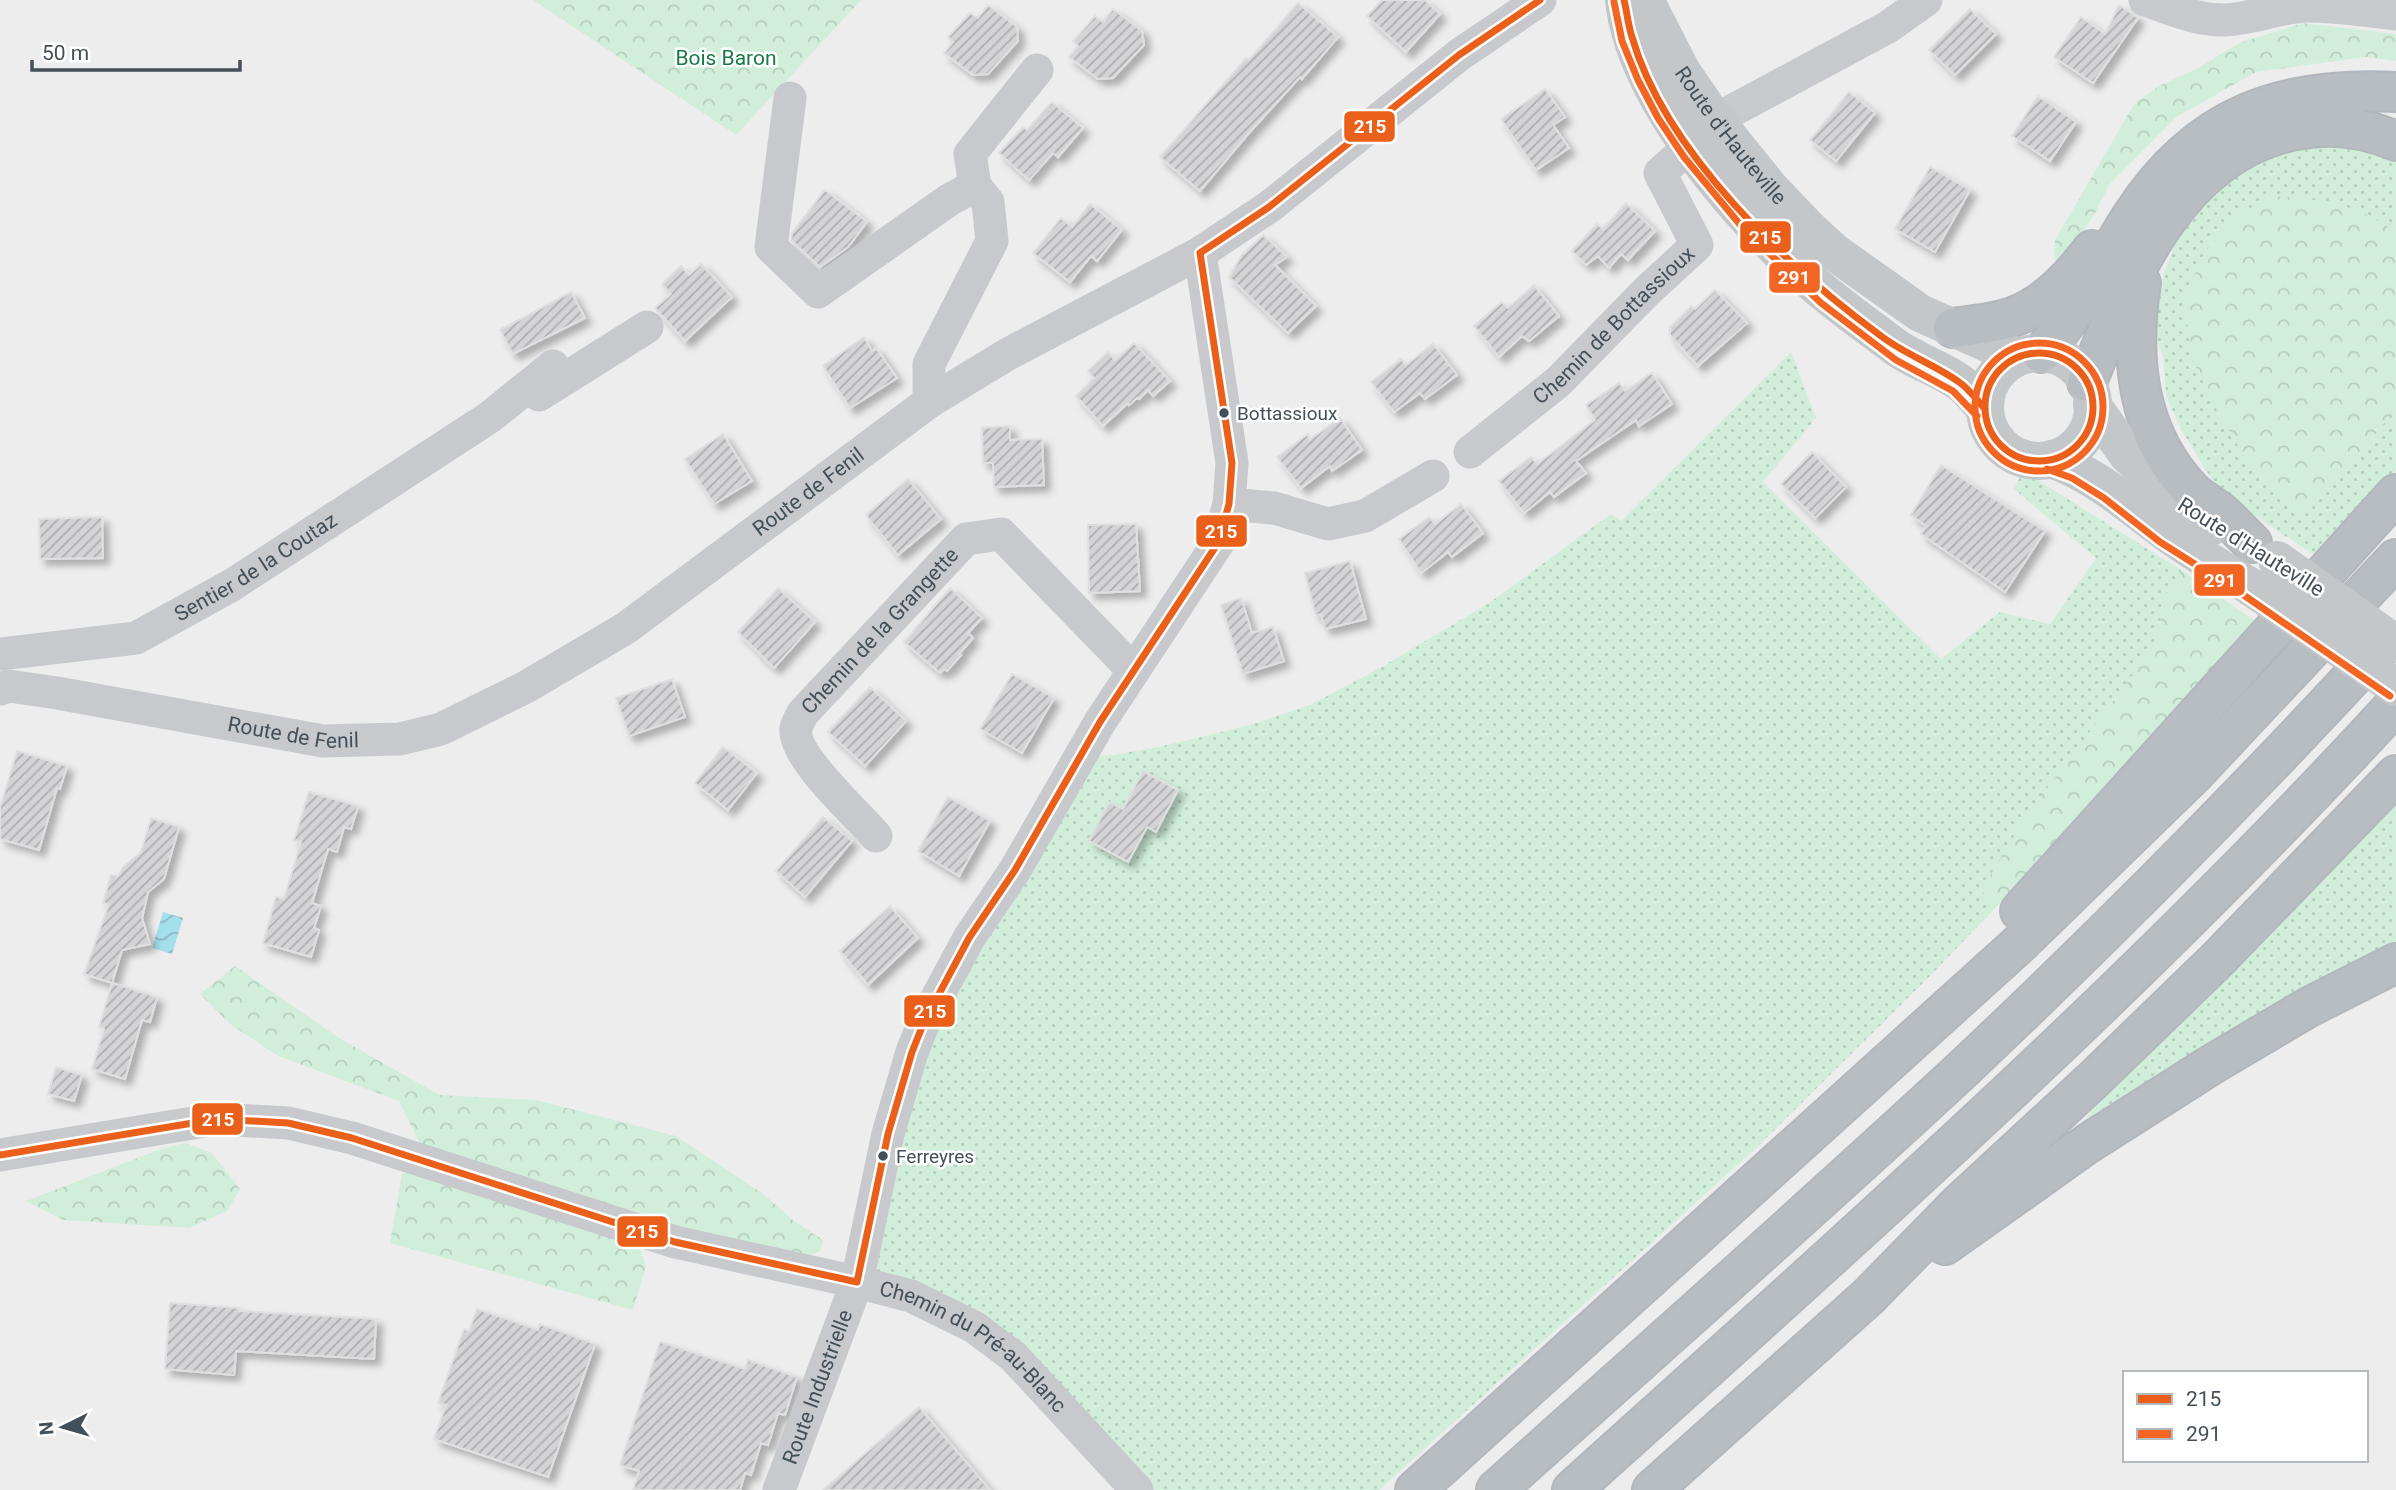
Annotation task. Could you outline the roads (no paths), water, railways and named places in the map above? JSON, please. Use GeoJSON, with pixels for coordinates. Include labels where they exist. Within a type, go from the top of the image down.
{"type":"FeatureCollection","features":[{"type":"Feature","properties":{"kind":"highway"},"geometry":{"type":"LineString","coordinates":[[2089,393],[2103,340],[2158,180],[2189,150],[2249,111],[2283,100],[2329,92],[2396,92]]}},
{"type":"Feature","properties":{"kind":"highway"},"geometry":{"type":"LineString","coordinates":[[2030,355],[2073,316],[2141,230],[2177,204],[2227,159],[2264,139],[2299,129],[2336,127],[2372,132],[2396,141]]}},
{"type":"Feature","properties":{"kind":"highway"},"geometry":{"type":"LineString","coordinates":[[1953,328],[2012,318],[2031,308],[2065,282],[2108,233],[2141,230]]}},
{"type":"Feature","properties":{"kind":"highway"},"geometry":{"type":"LineString","coordinates":[[2141,230],[2135,337],[2138,377],[2147,418],[2171,467],[2193,492],[2224,515],[2264,552]]}},
{"type":"Feature","properties":{"kind":"highway"},"geometry":{"type":"LineString","coordinates":[[1845,1101],[2396,494]]}},
{"type":"Feature","properties":{"kind":"highway"},"geometry":{"type":"LineString","coordinates":[[1415,1490],[2017,946],[2241,725],[2396,559]]}},
{"type":"Feature","properties":{"kind":"highway"},"geometry":{"type":"LineString","coordinates":[[1496,1490],[1871,1153],[2015,1019],[2230,806],[2396,630]]}},
{"type":"Feature","properties":{"kind":"highway"},"geometry":{"type":"LineString","coordinates":[[1572,1490],[2020,1083],[2181,927],[2396,704]]}},
{"type":"Feature","properties":{"kind":"highway"},"geometry":{"type":"LineString","coordinates":[[1652,1490],[1868,1297],[1959,1204],[2209,968],[2396,775]]}},
{"type":"Feature","properties":{"kind":"highway"},"geometry":{"type":"LineString","coordinates":[[1868,1297],[2087,1144],[2211,1065],[2309,1007],[2396,963]]}},
{"type":"Feature","properties":{"kind":"main road","name":"Route d'Hauteville"},"geometry":{"type":"LineString","coordinates":[[1624,0],[1633,40],[1668,113],[1689,147],[1740,211],[1807,279],[1907,355],[1958,382],[1985,409]]}},
{"type":"Feature","properties":{"kind":"main road","name":"Route d'Hauteville"},"geometry":{"type":"LineString","coordinates":[[1645,0],[1682,72],[1715,120],[1769,187],[1834,252],[1920,313],[1953,328],[2030,355]]}},
{"type":"Feature","properties":{"kind":"main road"},"geometry":{"type":"LineString","coordinates":[[1689,147],[1715,120]]}},
{"type":"Feature","properties":{"kind":"main road"},"geometry":{"type":"LineString","coordinates":[[2030,355],[2060,357],[2073,365],[2089,393],[2090,421],[2084,436],[2066,453],[2051,459],[2026,459],[2004,448],[1989,428],[1985,409],[1986,396],[1993,377],[2007,363],[2030,355]]}},
{"type":"Feature","properties":{"kind":"main road","name":"Route d'Hauteville"},"geometry":{"type":"LineString","coordinates":[[2089,393],[2127,454],[2173,498],[2216,528],[2264,552],[2396,644]]}},
{"type":"Feature","properties":{"kind":"main road","name":"Route d'Hauteville"},"geometry":{"type":"LineString","coordinates":[[2051,459],[2077,469],[2110,489],[2166,533],[2251,587],[2396,687]]}},
{"type":"Feature","properties":{"kind":"street","name":"Route de Fenil"},"geometry":{"type":"LineString","coordinates":[[0,689],[9,686],[57,693],[323,741],[400,739],[441,729],[526,687],[626,628],[929,402],[1009,354],[1200,253],[1269,206],[1459,55],[1540,0]]}},
{"type":"Feature","properties":{"kind":"street"},"geometry":{"type":"LineString","coordinates":[[1715,120],[1888,27],[1926,0]]}},
{"type":"Feature","properties":{"kind":"street"},"geometry":{"type":"LineString","coordinates":[[2145,0],[2198,18],[2210,19],[2242,18],[2285,8],[2318,6],[2396,14]]}},
{"type":"Feature","properties":{"kind":"street"},"geometry":{"type":"LineString","coordinates":[[929,402],[929,364],[992,241],[988,202],[975,186],[970,154],[1037,70]]}},
{"type":"Feature","properties":{"kind":"street"},"geometry":{"type":"LineString","coordinates":[[790,98],[771,247],[818,292],[950,200],[975,186]]}},
{"type":"Feature","properties":{"kind":"street","name":"Chemin de Bottassioux"},"geometry":{"type":"LineString","coordinates":[[1470,452],[1558,382],[1647,291],[1698,245],[1660,173],[1689,147]]}},
{"type":"Feature","properties":{"kind":"street","name":"Route Industrielle"},"geometry":{"type":"LineString","coordinates":[[779,1490],[858,1282],[888,1134],[912,1052],[924,1022],[969,938],[1014,870],[1133,670],[1167,624],[1218,543],[1229,504],[1232,463],[1200,253]]}},
{"type":"Feature","properties":{"kind":"street","name":"Sentier de la Coutaz"},"geometry":{"type":"LineString","coordinates":[[490,417],[502,416],[517,408],[647,327]]}},
{"type":"Feature","properties":{"kind":"street","name":"Sentier de la Coutaz"},"geometry":{"type":"LineString","coordinates":[[0,654],[136,638],[232,585],[490,417],[553,366]]}},
{"type":"Feature","properties":{"kind":"street"},"geometry":{"type":"LineString","coordinates":[[1229,504],[1274,508],[1328,524],[1365,516],[1433,476]]}},
{"type":"Feature","properties":{"kind":"street","name":"Chemin de la Grangette"},"geometry":{"type":"LineString","coordinates":[[876,835],[810,765],[799,744],[796,728],[803,713],[966,539],[1000,534],[1133,670]]}},
{"type":"Feature","properties":{"kind":"street","name":"Chemin du Pré-au-Blanc"},"geometry":{"type":"LineString","coordinates":[[0,1155],[217,1119],[288,1123],[352,1138],[675,1242],[911,1296],[974,1327],[1013,1356],[1137,1490]]}},
{"type":"Feature","properties":{"kind":"water"},"geometry":{"type":"Polygon","coordinates":[[[163,912],[183,918],[172,954],[152,948],[163,912]]]}},
{"type":"Feature","properties":{"kind":"place","name":"Bottassioux"},"geometry":{"type":"Point","coordinates":[1224,413]}},
{"type":"Feature","properties":{"kind":"place","name":"Ferreyres"},"geometry":{"type":"Point","coordinates":[883,1156]}},
{"type":"Feature","properties":{"kind":"park label","name":"Bois Baron"},"geometry":{"type":"Point","coordinates":[726,58]}}]}
